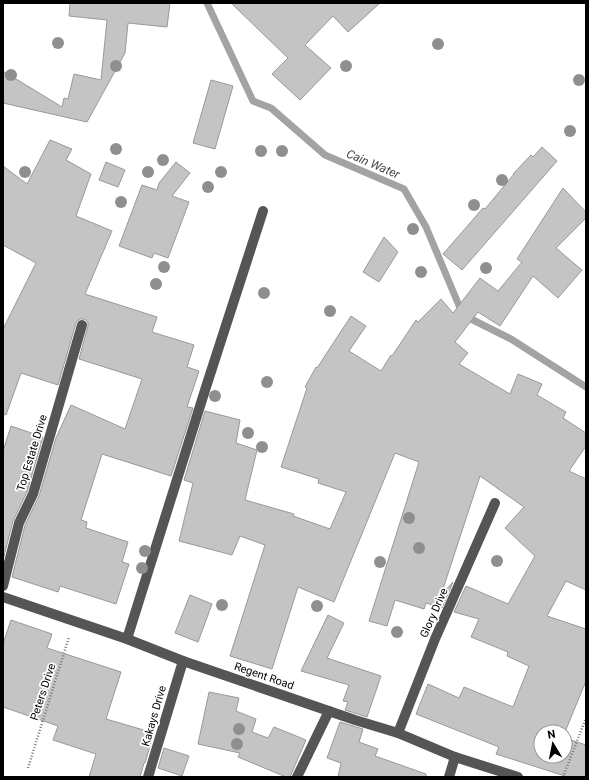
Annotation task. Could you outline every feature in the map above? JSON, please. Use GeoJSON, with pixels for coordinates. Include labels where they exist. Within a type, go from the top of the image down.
{"type":"FeatureCollection","features":[{"type":"Feature","properties":{"kind":"street"},"geometry":{"type":"LineString","coordinates":[[128,639],[204,394],[263,211]]}},
{"type":"Feature","properties":{"kind":"street","name":"Top Estate Drive"},"geometry":{"type":"LineString","coordinates":[[3,586],[20,523],[33,494],[82,325]]}},
{"type":"Feature","properties":{"kind":"street","name":"Glory Drive"},"geometry":{"type":"LineString","coordinates":[[398,733],[435,639],[495,503]]}},
{"type":"Feature","properties":{"kind":"street","name":"Regent Road"},"geometry":{"type":"LineString","coordinates":[[3,597],[128,639],[183,661],[398,733],[455,757],[518,777]]}},
{"type":"Feature","properties":{"kind":"street","name":"Kakays Drive"},"geometry":{"type":"LineString","coordinates":[[148,777],[183,661]]}},
{"type":"Feature","properties":{"kind":"street"},"geometry":{"type":"LineString","coordinates":[[297,777],[329,710]]}},
{"type":"Feature","properties":{"kind":"street"},"geometry":{"type":"LineString","coordinates":[[449,777],[455,757]]}},
{"type":"Feature","properties":{"kind":"path","name":"Peters Drive"},"geometry":{"type":"LineString","coordinates":[[28,768],[74,621]]}},
{"type":"Feature","properties":{"kind":"path"},"geometry":{"type":"LineString","coordinates":[[563,777],[586,718]]}},
{"type":"Feature","properties":{"kind":"building"},"geometry":{"type":"Polygon","coordinates":[[[70,3],[170,3],[167,27],[128,23],[125,53],[87,122],[3,103],[3,71],[62,107],[64,98],[68,99],[74,74],[101,80],[107,20],[69,16],[70,3]]]}},
{"type":"Feature","properties":{"kind":"building"},"geometry":{"type":"Polygon","coordinates":[[[231,3],[380,3],[348,32],[333,16],[305,45],[331,68],[300,100],[272,74],[288,58],[231,3]]]}},
{"type":"Feature","properties":{"kind":"building"},"geometry":{"type":"Polygon","coordinates":[[[211,80],[233,86],[215,149],[193,143],[211,80]]]}},
{"type":"Feature","properties":{"kind":"building"},"geometry":{"type":"Polygon","coordinates":[[[50,140],[72,149],[66,160],[91,174],[76,216],[112,231],[85,294],[157,317],[152,332],[194,345],[187,367],[199,371],[187,407],[193,408],[171,476],[102,454],[81,520],[87,522],[86,528],[128,542],[122,562],[129,564],[116,604],[60,586],[58,592],[12,577],[25,525],[39,496],[56,438],[71,405],[125,429],[142,379],[79,359],[88,326],[86,320],[80,319],[76,323],[58,385],[21,373],[6,415],[3,414],[3,329],[36,263],[3,245],[3,166],[27,184],[50,140]]]}},
{"type":"Feature","properties":{"kind":"building"},"geometry":{"type":"Polygon","coordinates":[[[542,147],[557,161],[462,270],[443,254],[483,208],[485,209],[513,174],[531,155],[533,157],[542,147]]]}},
{"type":"Feature","properties":{"kind":"building"},"geometry":{"type":"Polygon","coordinates":[[[106,162],[125,170],[118,187],[99,180],[106,162]]]}},
{"type":"Feature","properties":{"kind":"building"},"geometry":{"type":"Polygon","coordinates":[[[176,162],[190,173],[172,196],[189,202],[168,258],[154,253],[152,258],[119,246],[142,185],[157,190],[159,183],[176,162]]]}},
{"type":"Feature","properties":{"kind":"building"},"geometry":{"type":"Polygon","coordinates":[[[563,188],[586,212],[586,218],[556,248],[582,270],[558,298],[533,276],[500,326],[478,312],[455,342],[468,353],[459,364],[510,394],[518,374],[542,384],[537,395],[566,412],[563,418],[586,433],[586,446],[569,471],[586,479],[586,590],[566,581],[547,616],[586,629],[586,681],[568,724],[533,724],[533,764],[573,764],[573,741],[586,745],[586,777],[568,777],[496,754],[499,747],[416,714],[428,684],[459,698],[464,687],[513,707],[529,666],[507,656],[508,652],[471,637],[479,619],[454,612],[466,586],[508,604],[535,556],[505,528],[524,507],[480,476],[441,595],[453,582],[442,608],[426,603],[424,609],[395,600],[387,626],[369,621],[419,462],[395,453],[334,602],[298,587],[272,669],[230,656],[265,545],[240,536],[232,555],[179,541],[193,483],[184,480],[205,411],[240,420],[236,443],[257,450],[245,500],[294,514],[293,516],[330,529],[346,492],[318,483],[319,479],[281,467],[307,388],[305,387],[316,367],[317,368],[351,316],[366,326],[349,351],[381,371],[416,320],[418,322],[441,299],[453,313],[480,278],[498,291],[522,262],[517,259],[563,188]]]}},
{"type":"Feature","properties":{"kind":"building"},"geometry":{"type":"Polygon","coordinates":[[[384,237],[398,252],[379,282],[363,272],[384,237]]]}},
{"type":"Feature","properties":{"kind":"building"},"geometry":{"type":"Polygon","coordinates":[[[11,426],[43,437],[27,492],[13,521],[3,560],[3,451],[11,426]]]}},
{"type":"Feature","properties":{"kind":"building"},"geometry":{"type":"Polygon","coordinates":[[[190,595],[212,604],[198,642],[175,633],[190,595]]]}},
{"type":"Feature","properties":{"kind":"building"},"geometry":{"type":"Polygon","coordinates":[[[328,615],[344,623],[327,658],[381,676],[367,717],[345,710],[348,702],[343,701],[349,685],[301,671],[328,615]]]}},
{"type":"Feature","properties":{"kind":"building"},"geometry":{"type":"Polygon","coordinates":[[[11,620],[52,634],[47,648],[121,672],[106,719],[154,733],[140,777],[89,777],[96,754],[53,740],[58,726],[3,707],[3,644],[11,620]]]}},
{"type":"Feature","properties":{"kind":"building"},"geometry":{"type":"Polygon","coordinates":[[[209,692],[239,698],[236,711],[256,719],[252,732],[268,738],[274,727],[306,740],[290,777],[286,777],[238,757],[240,753],[198,744],[209,692]]]}},
{"type":"Feature","properties":{"kind":"building"},"geometry":{"type":"Polygon","coordinates":[[[340,722],[363,729],[359,742],[378,749],[375,756],[426,774],[426,777],[338,777],[341,763],[327,758],[340,722]]]}},
{"type":"Feature","properties":{"kind":"building"},"geometry":{"type":"Polygon","coordinates":[[[164,748],[189,756],[182,776],[158,768],[164,748]]]}},
{"type":"Feature","properties":{"kind":"waterway","name":"Cain Water"},"geometry":{"type":"LineString","coordinates":[[207,3],[253,101],[271,108],[325,155],[404,189],[426,227],[463,315],[511,339],[586,387]]}}]}
